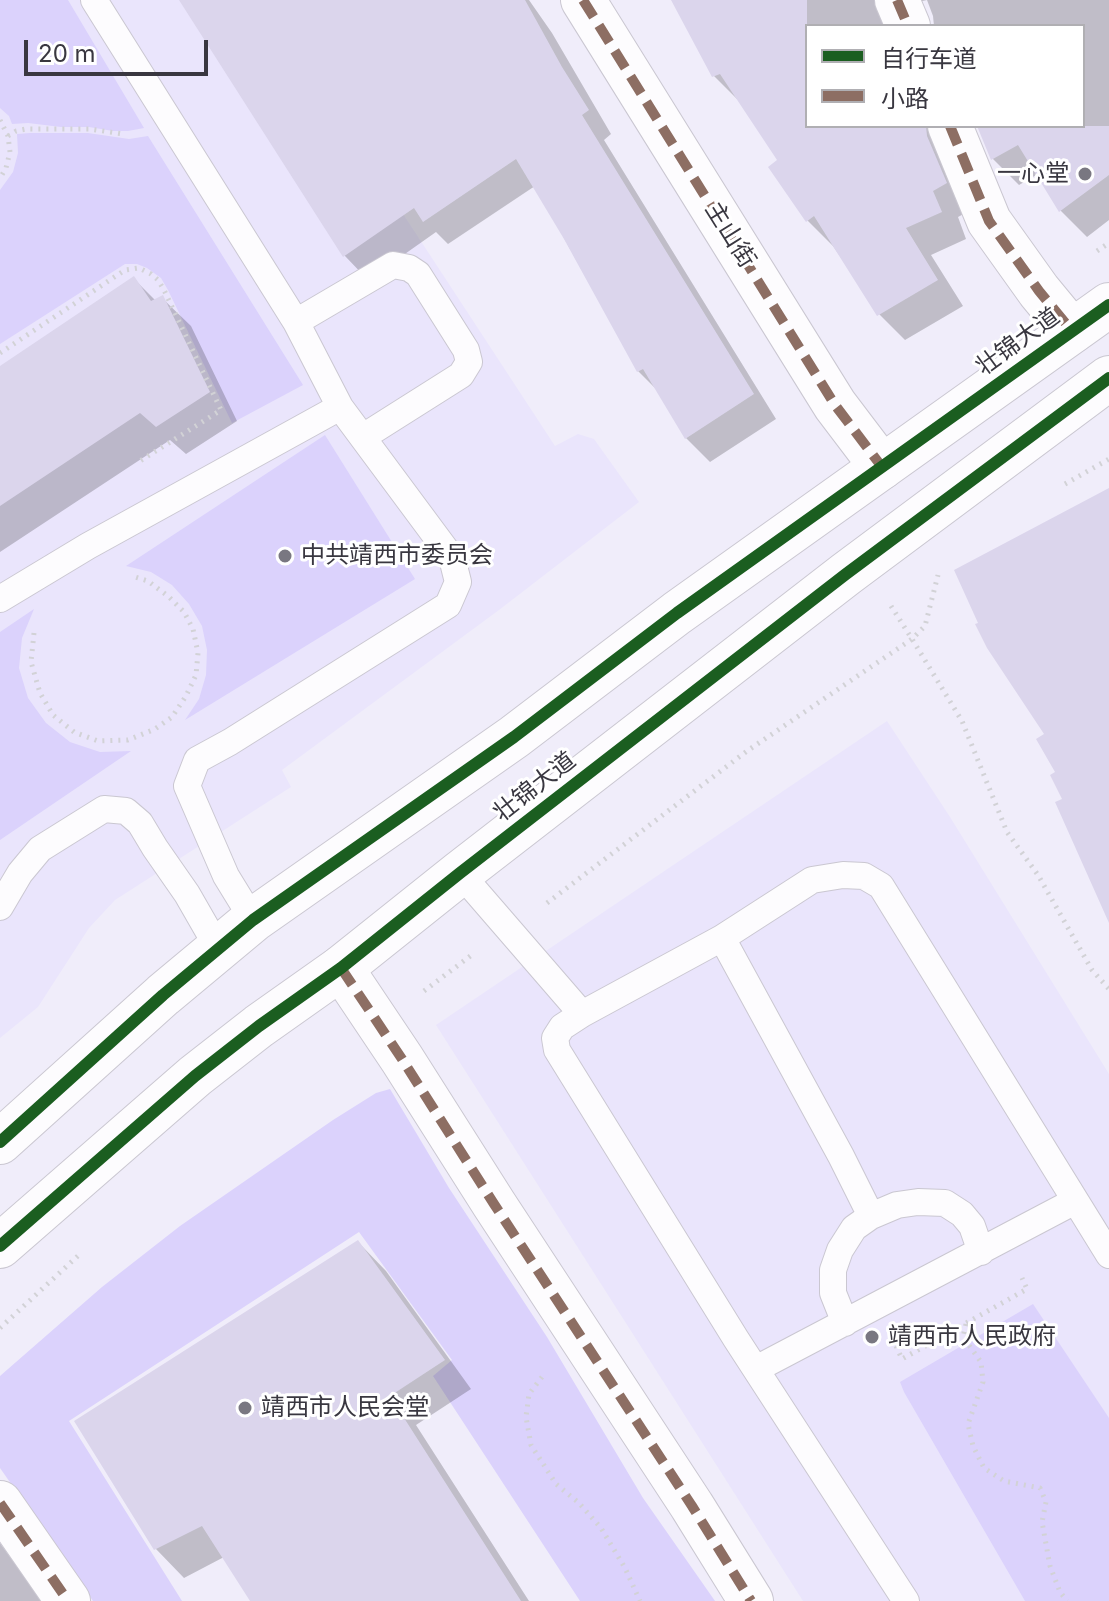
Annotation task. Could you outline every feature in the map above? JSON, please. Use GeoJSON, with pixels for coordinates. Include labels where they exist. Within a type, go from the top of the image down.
{"type":"FeatureCollection","features":[{"type":"Feature","properties":{"kind":"main road","name":"主山街"},"geometry":{"type":"LineString","coordinates":[[583,0],[835,405],[882,467]]}},
{"type":"Feature","properties":{"kind":"main road"},"geometry":{"type":"LineString","coordinates":[[897,0],[907,24]]}},
{"type":"Feature","properties":{"kind":"main road"},"geometry":{"type":"LineString","coordinates":[[951,128],[989,221],[1072,331]]}},
{"type":"Feature","properties":{"kind":"main road","name":"壮锦大道"},"geometry":{"type":"LineString","coordinates":[[0,1142],[253,920],[514,737],[677,613],[1109,305]]}},
{"type":"Feature","properties":{"kind":"main road","name":"壮锦大道"},"geometry":{"type":"LineString","coordinates":[[0,1246],[195,1076],[341,968],[846,574],[1109,378]]}},
{"type":"Feature","properties":{"kind":"main road"},"geometry":{"type":"LineString","coordinates":[[341,968],[751,1601]]}},
{"type":"Feature","properties":{"kind":"main road"},"geometry":{"type":"LineString","coordinates":[[0,1503],[68,1601]]}},
{"type":"Feature","properties":{"kind":"lane"},"geometry":{"type":"LineString","coordinates":[[94,0],[296,322],[340,407],[452,558],[458,582],[448,605],[197,760],[187,786],[226,876],[253,920]]}},
{"type":"Feature","properties":{"kind":"lane"},"geometry":{"type":"LineString","coordinates":[[296,322],[393,265],[409,268],[418,274],[466,350],[469,362],[461,375],[363,437]]}},
{"type":"Feature","properties":{"kind":"lane"},"geometry":{"type":"LineString","coordinates":[[0,599],[88,546],[340,407]]}},
{"type":"Feature","properties":{"kind":"lane"},"geometry":{"type":"LineString","coordinates":[[0,907],[20,873],[40,849],[104,809],[126,811],[140,823],[218,948]]}},
{"type":"Feature","properties":{"kind":"lane"},"geometry":{"type":"LineString","coordinates":[[460,873],[582,1014]]}},
{"type":"Feature","properties":{"kind":"lane"},"geometry":{"type":"LineString","coordinates":[[906,1601],[736,1339],[557,1050],[555,1038],[562,1027],[582,1014],[722,938],[812,880],[843,875],[864,876],[881,886],[1109,1255]]}},
{"type":"Feature","properties":{"kind":"lane"},"geometry":{"type":"LineString","coordinates":[[722,938],[871,1216]]}},
{"type":"Feature","properties":{"kind":"lane"},"geometry":{"type":"LineString","coordinates":[[756,1369],[1075,1201]]}},
{"type":"Feature","properties":{"kind":"lane"},"geometry":{"type":"LineString","coordinates":[[845,1323],[833,1293],[833,1270],[840,1250],[854,1228],[871,1216],[897,1205],[945,1203],[962,1214],[972,1226],[981,1252]]}},
{"type":"Feature","properties":{"kind":"path"},"geometry":{"type":"LineString","coordinates":[[0,120],[8,136],[10,152],[0,178]]}},
{"type":"Feature","properties":{"kind":"path"},"geometry":{"type":"LineString","coordinates":[[8,136],[26,129],[90,129],[129,135],[175,130]]}},
{"type":"Feature","properties":{"kind":"path"},"geometry":{"type":"LineString","coordinates":[[0,353],[125,270],[139,268],[158,280],[221,410],[129,468]]}},
{"type":"Feature","properties":{"kind":"path"},"geometry":{"type":"LineString","coordinates":[[1059,488],[1109,459]]}},
{"type":"Feature","properties":{"kind":"path"},"geometry":{"type":"LineString","coordinates":[[35,578],[52,599],[34,634],[31,662],[40,693],[53,715],[74,732],[98,741],[128,740],[155,729],[172,717],[196,675],[198,653],[193,629],[177,604],[148,581],[126,573],[105,575],[88,546]]}},
{"type":"Feature","properties":{"kind":"path"},"geometry":{"type":"LineString","coordinates":[[421,993],[556,896],[747,751],[912,639],[925,626],[941,566]]}},
{"type":"Feature","properties":{"kind":"path"},"geometry":{"type":"LineString","coordinates":[[846,574],[866,581],[892,607],[962,721],[1007,832],[1038,875],[1092,970],[1109,989]]}},
{"type":"Feature","properties":{"kind":"path"},"geometry":{"type":"LineString","coordinates":[[966,1324],[963,1337],[981,1362],[983,1382],[968,1424],[973,1446],[984,1468],[1004,1481],[1040,1488],[1046,1502],[1042,1522],[1050,1566],[1067,1601]]}},
{"type":"Feature","properties":{"kind":"path"},"geometry":{"type":"LineString","coordinates":[[582,1337],[550,1364],[529,1394],[526,1417],[531,1445],[556,1484],[579,1503],[601,1528],[640,1601]]}},
{"type":"Feature","properties":{"kind":"shaded area","name":"中共靖西市委员会"},"geometry":{"type":"Polygon","coordinates":[[[0,0],[263,0],[555,446],[578,434],[594,439],[639,502],[282,770],[291,787],[115,900],[89,928],[38,1007],[0,1038],[0,0]]]}},
{"type":"Feature","properties":{"kind":"shaded area"},"geometry":{"type":"Polygon","coordinates":[[[0,0],[68,0],[144,128],[113,131],[12,124],[0,108],[0,0]]]}},
{"type":"Feature","properties":{"kind":"shaded area"},"geometry":{"type":"Polygon","coordinates":[[[88,133],[129,139],[148,136],[303,385],[232,423],[161,278],[137,264],[125,264],[0,344],[0,190],[13,172],[18,153],[17,134],[88,133]]]}},
{"type":"Feature","properties":{"kind":"shaded area"},"geometry":{"type":"Polygon","coordinates":[[[325,435],[415,579],[185,720],[199,699],[206,675],[207,650],[202,626],[189,604],[172,585],[151,572],[126,566],[325,435]]]}},
{"type":"Feature","properties":{"kind":"shaded area"},"geometry":{"type":"Polygon","coordinates":[[[34,609],[22,638],[19,668],[28,698],[46,723],[70,742],[100,752],[131,751],[0,840],[0,632],[34,609]]]}},
{"type":"Feature","properties":{"kind":"shaded area","name":"靖西市人民政府"},"geometry":{"type":"Polygon","coordinates":[[[887,721],[1109,1074],[1109,1601],[803,1601],[436,1025],[887,721]]]}},
{"type":"Feature","properties":{"kind":"shaded area"},"geometry":{"type":"Polygon","coordinates":[[[390,1089],[449,1188],[547,1337],[643,1498],[715,1601],[580,1601],[433,1376],[452,1360],[359,1232],[69,1421],[182,1601],[93,1601],[0,1468],[0,1376],[102,1287],[180,1226],[333,1120],[376,1093],[390,1089]]]}},
{"type":"Feature","properties":{"kind":"shaded area"},"geometry":{"type":"Polygon","coordinates":[[[1033,1304],[1109,1418],[1109,1601],[1025,1601],[900,1382],[1033,1304]]]}},
{"type":"Feature","properties":{"kind":"building"},"geometry":{"type":"Polygon","coordinates":[[[179,0],[525,0],[589,110],[582,115],[754,394],[685,439],[643,369],[637,372],[516,159],[423,222],[414,208],[343,257],[179,0]]]}},
{"type":"Feature","properties":{"kind":"building"},"geometry":{"type":"Polygon","coordinates":[[[671,0],[807,0],[805,128],[926,128],[947,183],[933,191],[942,212],[906,228],[938,280],[877,316],[814,216],[806,222],[768,167],[777,160],[720,74],[712,77],[671,0]]]}},
{"type":"Feature","properties":{"kind":"building"},"geometry":{"type":"Polygon","coordinates":[[[1109,126],[1109,175],[1059,212],[1018,145],[991,160],[978,128],[1109,126]]]}},
{"type":"Feature","properties":{"kind":"building"},"geometry":{"type":"Polygon","coordinates":[[[134,276],[151,301],[163,295],[210,392],[156,427],[140,413],[0,506],[0,366],[134,276]]]}},
{"type":"Feature","properties":{"kind":"building"},"geometry":{"type":"Polygon","coordinates":[[[1109,488],[1109,923],[1055,802],[1062,799],[1050,775],[1055,772],[1036,739],[1044,734],[987,648],[954,570],[1109,488]]]}},
{"type":"Feature","properties":{"kind":"building","name":"靖西市人民会堂"},"geometry":{"type":"Polygon","coordinates":[[[358,1240],[445,1360],[390,1396],[521,1601],[250,1601],[202,1526],[154,1550],[74,1421],[358,1240]]]}},
{"type":"Feature","properties":{"kind":"marked path"},"geometry":{"type":"LineString","coordinates":[[583,0],[835,405],[882,467]]}},
{"type":"Feature","properties":{"kind":"marked path"},"geometry":{"type":"LineString","coordinates":[[897,0],[907,24]]}},
{"type":"Feature","properties":{"kind":"marked path"},"geometry":{"type":"LineString","coordinates":[[951,128],[989,221],[1072,331]]}},
{"type":"Feature","properties":{"kind":"marked path"},"geometry":{"type":"LineString","coordinates":[[341,968],[751,1601]]}},
{"type":"Feature","properties":{"kind":"marked path"},"geometry":{"type":"LineString","coordinates":[[0,1503],[68,1601]]}},
{"type":"Feature","properties":{"kind":"cycle path"},"geometry":{"type":"LineString","coordinates":[[0,1142],[163,995],[253,920],[514,737],[677,613],[1109,305]]}},
{"type":"Feature","properties":{"kind":"cycle path"},"geometry":{"type":"LineString","coordinates":[[0,1246],[195,1076],[341,968],[846,574],[1109,378]]}},
{"type":"Feature","properties":{"kind":"place","name":"一心堂"},"geometry":{"type":"Point","coordinates":[1085,174]}},
{"type":"Feature","properties":{"kind":"place","name":"中共靖西市委员会"},"geometry":{"type":"Point","coordinates":[285,556]}},
{"type":"Feature","properties":{"kind":"place","name":"靖西市人民政府"},"geometry":{"type":"Point","coordinates":[872,1337]}},
{"type":"Feature","properties":{"kind":"place","name":"靖西市人民会堂"},"geometry":{"type":"Point","coordinates":[245,1408]}}]}
